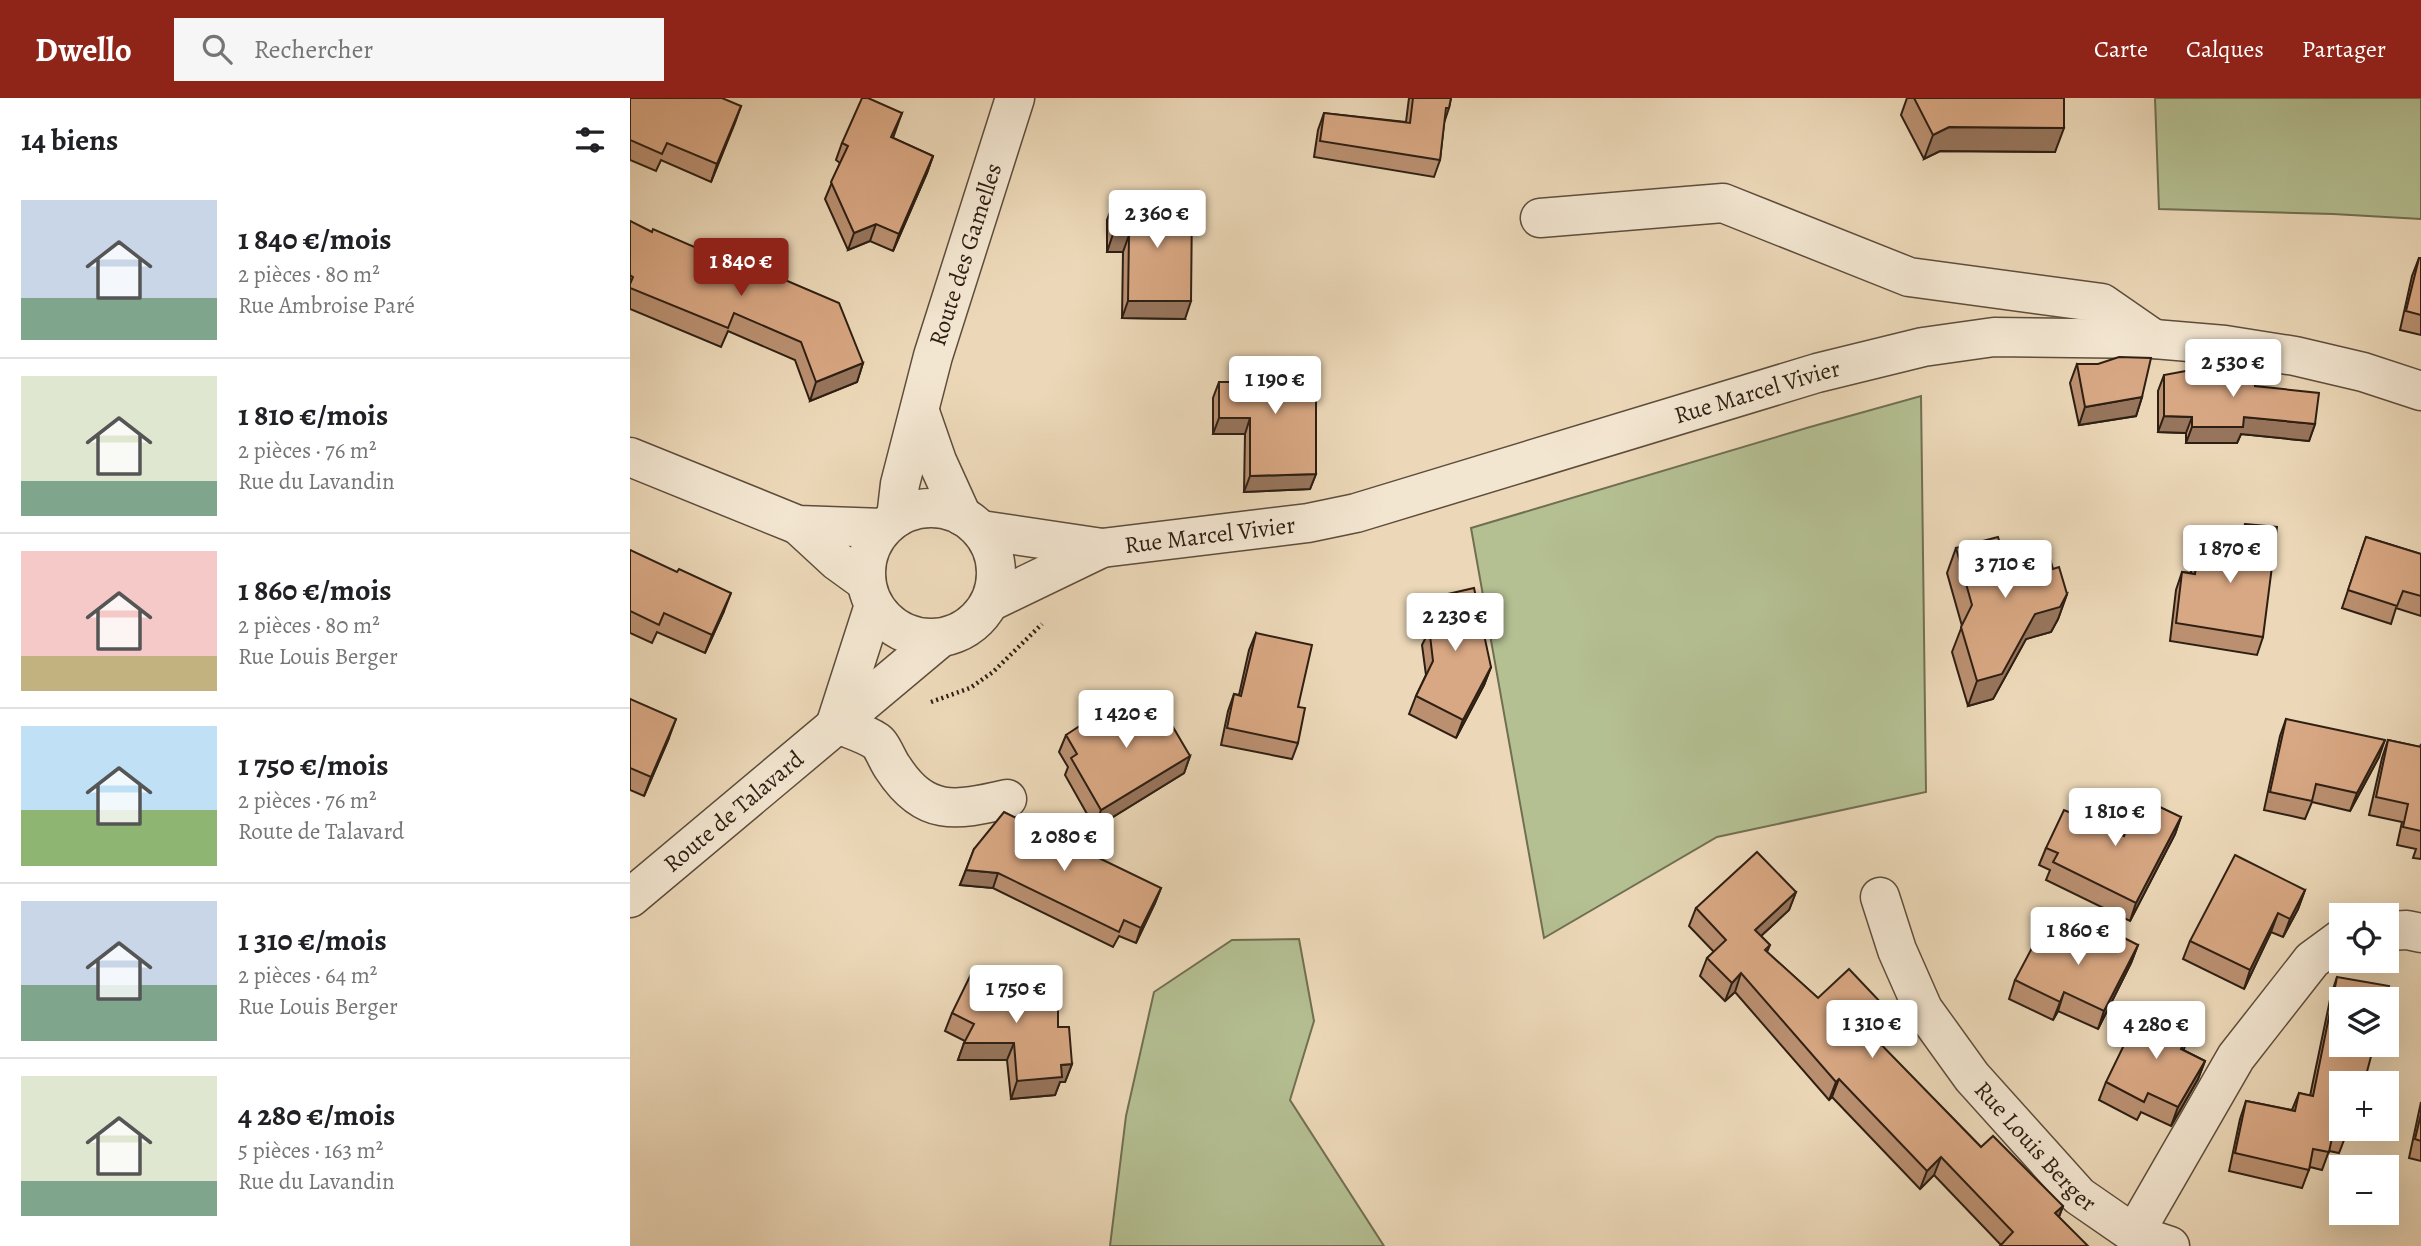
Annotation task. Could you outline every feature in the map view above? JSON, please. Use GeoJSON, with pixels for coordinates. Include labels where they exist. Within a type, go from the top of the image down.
{"type":"FeatureCollection","features":[{"type":"Feature","properties":{"kind":"street","name":"Route des Gamelles"},"geometry":{"type":"LineString","coordinates":[[890,523],[933,356],[1015,98]]}},
{"type":"Feature","properties":{"kind":"street"},"geometry":{"type":"LineString","coordinates":[[1540,218],[1723,203],[1909,277],[2102,303],[2154,340]]}},
{"type":"Feature","properties":{"kind":"street","name":"Rue Marcel Vivier"},"geometry":{"type":"LineString","coordinates":[[972,523],[1102,548],[1308,523],[1356,513],[1804,377],[1923,346],[1994,337],[2154,340],[2225,345],[2295,356],[2363,372],[2421,391]]}},
{"type":"Feature","properties":{"kind":"street"},"geometry":{"type":"LineString","coordinates":[[630,457],[798,525],[870,593],[890,625],[913,636],[939,639],[969,627],[990,602],[997,578],[993,553],[972,523],[937,461],[920,412]]}},
{"type":"Feature","properties":{"kind":"street"},"geometry":{"type":"LineString","coordinates":[[972,523],[940,509],[917,509],[890,523],[872,544],[866,563],[870,593],[836,723],[877,742],[893,769],[912,792],[929,805],[968,808],[1007,799]]}},
{"type":"Feature","properties":{"kind":"street"},"geometry":{"type":"LineString","coordinates":[[798,525],[890,523]]}},
{"type":"Feature","properties":{"kind":"street","name":"Rue Marcel Vivier"},"geometry":{"type":"LineString","coordinates":[[990,602],[1102,548]]}},
{"type":"Feature","properties":{"kind":"street","name":"Route de Talavard"},"geometry":{"type":"LineString","coordinates":[[630,898],[939,639]]}},
{"type":"Feature","properties":{"kind":"street","name":"Rue Louis Berger"},"geometry":{"type":"LineString","coordinates":[[1880,897],[1897,950],[1923,1009],[1972,1077],[2079,1196],[2134,1234],[2170,1246]]}},
{"type":"Feature","properties":{"kind":"street"},"geometry":{"type":"LineString","coordinates":[[2399,930],[2421,933]]}},
{"type":"Feature","properties":{"kind":"street"},"geometry":{"type":"LineString","coordinates":[[2134,1234],[2236,1057],[2312,960],[2329,948]]}},
{"type":"Feature","properties":{"kind":"path"},"geometry":{"type":"LineString","coordinates":[[877,742],[909,712],[970,688],[1049,618]]}},
{"type":"Feature","properties":{"kind":"green space"},"geometry":{"type":"Polygon","coordinates":[[[2155,98],[2421,98],[2421,219],[2159,209],[2155,98]]]}},
{"type":"Feature","properties":{"kind":"green space"},"geometry":{"type":"Polygon","coordinates":[[[1921,396],[1926,792],[1717,837],[1544,938],[1471,528],[1921,396]]]}},
{"type":"Feature","properties":{"kind":"green space"},"geometry":{"type":"Polygon","coordinates":[[[1299,939],[1314,1021],[1290,1100],[1384,1246],[1110,1246],[1126,1116],[1154,992],[1232,940],[1299,939]]]}},
{"type":"Feature","properties":{"kind":"building"},"geometry":{"type":"Polygon","coordinates":[[[630,98],[722,98],[741,106],[717,164],[667,143],[662,154],[630,140],[630,98]]]}},
{"type":"Feature","properties":{"kind":"building"},"geometry":{"type":"Polygon","coordinates":[[[862,98],[868,98],[902,113],[891,137],[933,156],[899,234],[876,224],[854,233],[831,182],[848,146],[842,143],[862,98]]]}},
{"type":"Feature","properties":{"kind":"building"},"geometry":{"type":"Polygon","coordinates":[[[1413,98],[1451,98],[1449,108],[1446,108],[1440,160],[1320,141],[1324,113],[1410,123],[1413,98]]]}},
{"type":"Feature","properties":{"kind":"building"},"geometry":{"type":"Polygon","coordinates":[[[1914,98],[2064,98],[2064,128],[1949,127],[1933,135],[1914,98]]]}},
{"type":"Feature","properties":{"kind":"building"},"geometry":{"type":"Polygon","coordinates":[[[1114,202],[1192,204],[1191,301],[1128,301],[1129,235],[1113,234],[1114,202]]]}},
{"type":"Feature","properties":{"kind":"building"},"geometry":{"type":"Polygon","coordinates":[[[630,221],[729,262],[731,257],[839,303],[863,363],[816,382],[801,342],[734,313],[728,328],[630,288],[633,277],[630,275],[630,221]]]}},
{"type":"Feature","properties":{"kind":"building"},"geometry":{"type":"Polygon","coordinates":[[[2421,258],[2421,315],[2406,311],[2421,258]]]}},
{"type":"Feature","properties":{"kind":"building"},"geometry":{"type":"Polygon","coordinates":[[[2119,357],[2151,358],[2142,397],[2085,407],[2077,364],[2098,364],[2119,357]]]}},
{"type":"Feature","properties":{"kind":"building"},"geometry":{"type":"Polygon","coordinates":[[[1238,362],[1316,368],[1316,474],[1250,476],[1250,418],[1219,418],[1219,382],[1238,382],[1238,362]]]}},
{"type":"Feature","properties":{"kind":"building"},"geometry":{"type":"Polygon","coordinates":[[[2191,370],[2254,371],[2255,386],[2319,393],[2315,424],[2244,417],[2243,427],[2192,427],[2192,417],[2164,416],[2164,375],[2191,370]]]}},
{"type":"Feature","properties":{"kind":"building"},"geometry":{"type":"Polygon","coordinates":[[[2245,524],[2277,527],[2263,637],[2176,623],[2182,572],[2195,574],[2199,542],[2242,548],[2245,524]]]}},
{"type":"Feature","properties":{"kind":"building"},"geometry":{"type":"Polygon","coordinates":[[[1998,537],[2004,557],[2046,544],[2053,569],[2059,567],[2067,594],[2060,607],[2035,614],[2002,674],[1977,681],[1961,627],[1972,605],[1956,548],[1998,537]]]}},
{"type":"Feature","properties":{"kind":"building"},"geometry":{"type":"Polygon","coordinates":[[[2366,537],[2421,554],[2421,596],[2403,591],[2397,606],[2348,590],[2366,537]]]}},
{"type":"Feature","properties":{"kind":"building"},"geometry":{"type":"Polygon","coordinates":[[[630,550],[731,593],[712,635],[664,613],[659,625],[630,611],[630,550]]]}},
{"type":"Feature","properties":{"kind":"building"},"geometry":{"type":"Polygon","coordinates":[[[1474,588],[1491,667],[1463,720],[1416,696],[1433,661],[1429,627],[1432,626],[1426,599],[1474,588]]]}},
{"type":"Feature","properties":{"kind":"building"},"geometry":{"type":"Polygon","coordinates":[[[1256,633],[1312,645],[1298,707],[1305,708],[1298,743],[1227,728],[1234,694],[1241,696],[1256,633]]]}},
{"type":"Feature","properties":{"kind":"building"},"geometry":{"type":"Polygon","coordinates":[[[1153,693],[1190,756],[1101,810],[1071,758],[1077,754],[1066,735],[1101,712],[1107,721],[1153,693]]]}},
{"type":"Feature","properties":{"kind":"building"},"geometry":{"type":"Polygon","coordinates":[[[630,699],[676,719],[651,777],[630,768],[630,699]]]}},
{"type":"Feature","properties":{"kind":"building"},"geometry":{"type":"Polygon","coordinates":[[[2286,719],[2385,740],[2357,793],[2316,784],[2312,801],[2270,792],[2286,719]]]}},
{"type":"Feature","properties":{"kind":"building"},"geometry":{"type":"Polygon","coordinates":[[[2388,740],[2421,747],[2421,831],[2403,827],[2408,804],[2376,797],[2388,740]]]}},
{"type":"Feature","properties":{"kind":"building"},"geometry":{"type":"Polygon","coordinates":[[[2139,797],[2181,817],[2136,903],[2053,862],[2058,853],[2046,848],[2064,810],[2076,815],[2078,813],[2124,836],[2139,797]]]}},
{"type":"Feature","properties":{"kind":"building"},"geometry":{"type":"Polygon","coordinates":[[[1004,812],[1161,888],[1141,928],[1124,920],[1119,932],[998,873],[966,870],[974,849],[1004,812]]]}},
{"type":"Feature","properties":{"kind":"building"},"geometry":{"type":"Polygon","coordinates":[[[1757,852],[1796,892],[1755,930],[1770,945],[1765,950],[1818,998],[1849,969],[1885,1007],[1865,1028],[1981,1147],[1993,1136],[2063,1206],[2055,1213],[2088,1246],[2000,1246],[2013,1232],[1941,1157],[1927,1171],[1839,1079],[1836,1082],[1741,973],[1732,983],[1707,958],[1726,940],[1696,908],[1757,852]]]}},
{"type":"Feature","properties":{"kind":"building"},"geometry":{"type":"Polygon","coordinates":[[[2235,855],[2305,890],[2290,919],[2278,913],[2250,970],[2190,941],[2235,855]]]}},
{"type":"Feature","properties":{"kind":"building"},"geometry":{"type":"Polygon","coordinates":[[[2097,924],[2138,945],[2104,1011],[2064,992],[2060,1002],[2015,980],[2041,931],[2083,951],[2097,924]]]}},
{"type":"Feature","properties":{"kind":"building"},"geometry":{"type":"Polygon","coordinates":[[[974,968],[1058,1003],[1058,1027],[1069,1027],[1072,1064],[1061,1065],[1062,1077],[1017,1081],[1014,1043],[964,1043],[974,1024],[952,1013],[974,968]]]}},
{"type":"Feature","properties":{"kind":"building"},"geometry":{"type":"Polygon","coordinates":[[[2337,977],[2389,986],[2389,987],[2335,987],[2337,977]]]}},
{"type":"Feature","properties":{"kind":"building"},"geometry":{"type":"Polygon","coordinates":[[[2142,1008],[2190,1030],[2181,1049],[2205,1061],[2178,1107],[2148,1093],[2144,1102],[2106,1082],[2142,1008]]]}},
{"type":"Feature","properties":{"kind":"building"},"geometry":{"type":"Polygon","coordinates":[[[2329,1017],[2329,1057],[2371,1057],[2367,1071],[2329,1071],[2329,1141],[2331,1141],[2329,1152],[2313,1149],[2309,1170],[2235,1153],[2246,1101],[2295,1111],[2299,1093],[2313,1096],[2329,1017]]]}},
{"type":"Feature","properties":{"kind":"building"},"geometry":{"type":"Polygon","coordinates":[[[2421,1114],[2421,1141],[2415,1139],[2421,1114]]]}}]}
